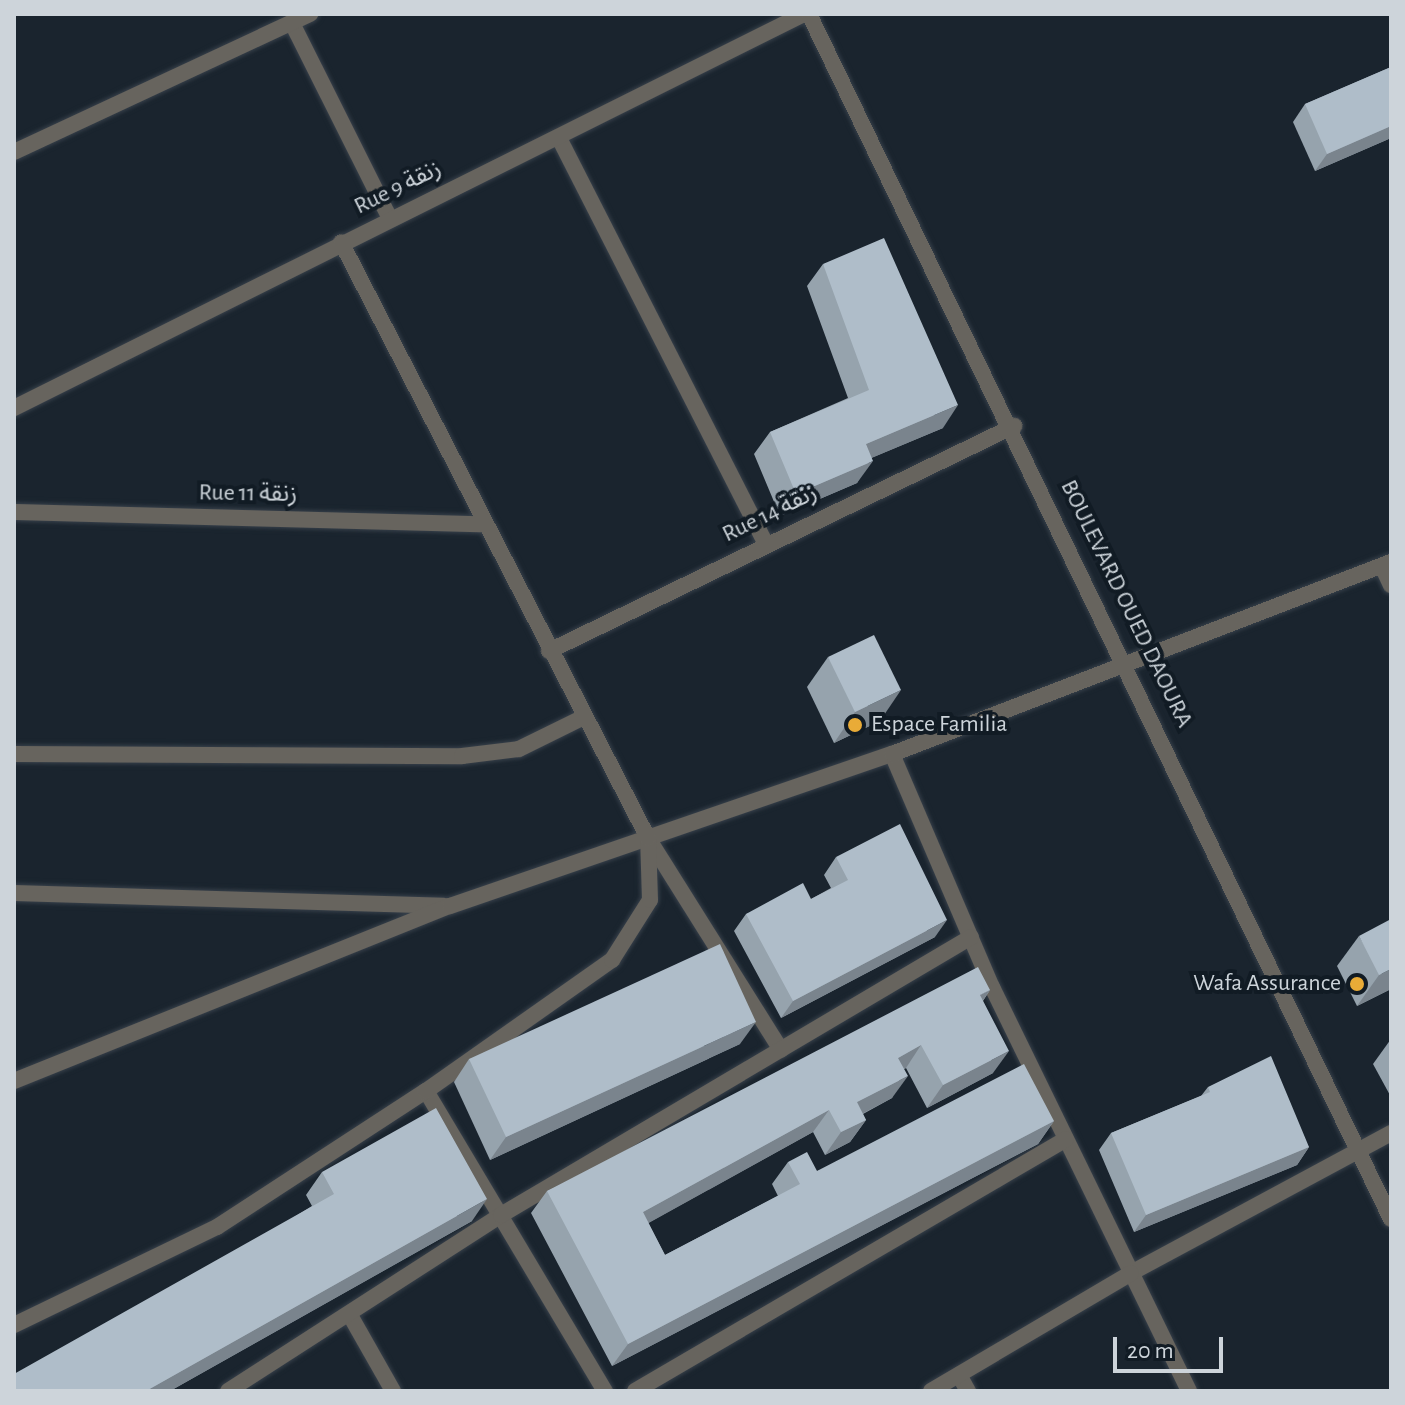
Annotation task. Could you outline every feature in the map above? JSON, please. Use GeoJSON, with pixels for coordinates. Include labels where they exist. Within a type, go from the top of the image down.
{"type":"FeatureCollection","features":[{"type":"Feature","properties":{"kind":"street"},"geometry":{"type":"LineString","coordinates":[[14,152],[310,14]]}},
{"type":"Feature","properties":{"kind":"street","name":"Rue 9 زنقة"},"geometry":{"type":"LineString","coordinates":[[14,408],[341,242],[559,138],[806,14]]}},
{"type":"Feature","properties":{"kind":"street","name":"BOULEVARD OUED DAOURA"},"geometry":{"type":"LineString","coordinates":[[806,14],[1014,426],[1391,1219]]}},
{"type":"Feature","properties":{"kind":"street"},"geometry":{"type":"LineString","coordinates":[[292,23],[390,219]]}},
{"type":"Feature","properties":{"kind":"street"},"geometry":{"type":"LineString","coordinates":[[559,138],[765,542]]}},
{"type":"Feature","properties":{"kind":"street"},"geometry":{"type":"LineString","coordinates":[[341,242],[481,524],[648,838],[781,1050]]}},
{"type":"Feature","properties":{"kind":"street","name":"Rue 14 زنقة"},"geometry":{"type":"LineString","coordinates":[[549,651],[765,542],[1014,426]]}},
{"type":"Feature","properties":{"kind":"street","name":"Rue 11 زنقة"},"geometry":{"type":"LineString","coordinates":[[14,512],[481,524]]}},
{"type":"Feature","properties":{"kind":"street"},"geometry":{"type":"LineString","coordinates":[[14,1081],[450,906],[892,754],[1386,564],[1391,585]]}},
{"type":"Feature","properties":{"kind":"street"},"geometry":{"type":"LineString","coordinates":[[14,754],[462,756],[519,749],[584,717]]}},
{"type":"Feature","properties":{"kind":"street"},"geometry":{"type":"LineString","coordinates":[[892,754],[971,937],[1189,1391]]}},
{"type":"Feature","properties":{"kind":"street"},"geometry":{"type":"LineString","coordinates":[[14,1325],[217,1227],[426,1091],[612,960],[650,900],[648,838]]}},
{"type":"Feature","properties":{"kind":"street"},"geometry":{"type":"LineString","coordinates":[[14,893],[450,906]]}},
{"type":"Feature","properties":{"kind":"street"},"geometry":{"type":"LineString","coordinates":[[228,1391],[351,1317],[501,1215],[971,937]]}},
{"type":"Feature","properties":{"kind":"street"},"geometry":{"type":"LineString","coordinates":[[426,1091],[605,1391]]}},
{"type":"Feature","properties":{"kind":"street"},"geometry":{"type":"LineString","coordinates":[[931,1391],[1131,1273],[1391,1133]]}},
{"type":"Feature","properties":{"kind":"street"},"geometry":{"type":"LineString","coordinates":[[635,1391],[1066,1139]]}},
{"type":"Feature","properties":{"kind":"street"},"geometry":{"type":"LineString","coordinates":[[351,1317],[393,1391]]}},
{"type":"Feature","properties":{"kind":"street"},"geometry":{"type":"LineString","coordinates":[[959,1375],[968,1391]]}},
{"type":"Feature","properties":{"kind":"building"},"geometry":{"type":"Polygon","coordinates":[[[1391,67],[1391,126],[1327,154],[1305,104],[1391,67]]]}},
{"type":"Feature","properties":{"kind":"building"},"geometry":{"type":"Polygon","coordinates":[[[884,238],[958,405],[866,444],[873,461],[796,494],[770,432],[869,390],[823,264],[884,238]]]}},
{"type":"Feature","properties":{"kind":"building"},"geometry":{"type":"Polygon","coordinates":[[[874,635],[901,690],[855,712],[828,657],[874,635]]]}},
{"type":"Feature","properties":{"kind":"building"},"geometry":{"type":"Polygon","coordinates":[[[900,824],[947,920],[793,1001],[746,914],[803,883],[811,899],[848,880],[836,857],[900,824]]]}},
{"type":"Feature","properties":{"kind":"building"},"geometry":{"type":"Polygon","coordinates":[[[1391,919],[1391,969],[1379,975],[1359,936],[1391,919]]]}},
{"type":"Feature","properties":{"kind":"building"},"geometry":{"type":"Polygon","coordinates":[[[720,944],[756,1022],[506,1137],[469,1059],[720,944]]]}},
{"type":"Feature","properties":{"kind":"building"},"geometry":{"type":"Polygon","coordinates":[[[978,967],[990,990],[980,995],[1009,1051],[943,1085],[921,1045],[898,1058],[908,1076],[857,1102],[866,1120],[841,1132],[829,1110],[643,1212],[665,1255],[800,1184],[788,1162],[807,1152],[817,1171],[1024,1064],[1054,1121],[628,1344],[547,1191],[978,967]]]}},
{"type":"Feature","properties":{"kind":"building"},"geometry":{"type":"Polygon","coordinates":[[[1271,1056],[1309,1147],[1146,1215],[1111,1133],[1210,1092],[1208,1087],[1271,1056]]]}},
{"type":"Feature","properties":{"kind":"building"},"geometry":{"type":"Polygon","coordinates":[[[436,1108],[487,1199],[146,1391],[14,1391],[14,1374],[334,1194],[322,1172],[436,1108]]]}},
{"type":"Feature","properties":{"kind":"place","name":"Espace Familia"},"geometry":{"type":"Point","coordinates":[855,725]}},
{"type":"Feature","properties":{"kind":"place","name":"Wafa Assurance"},"geometry":{"type":"Point","coordinates":[1357,984]}}]}
